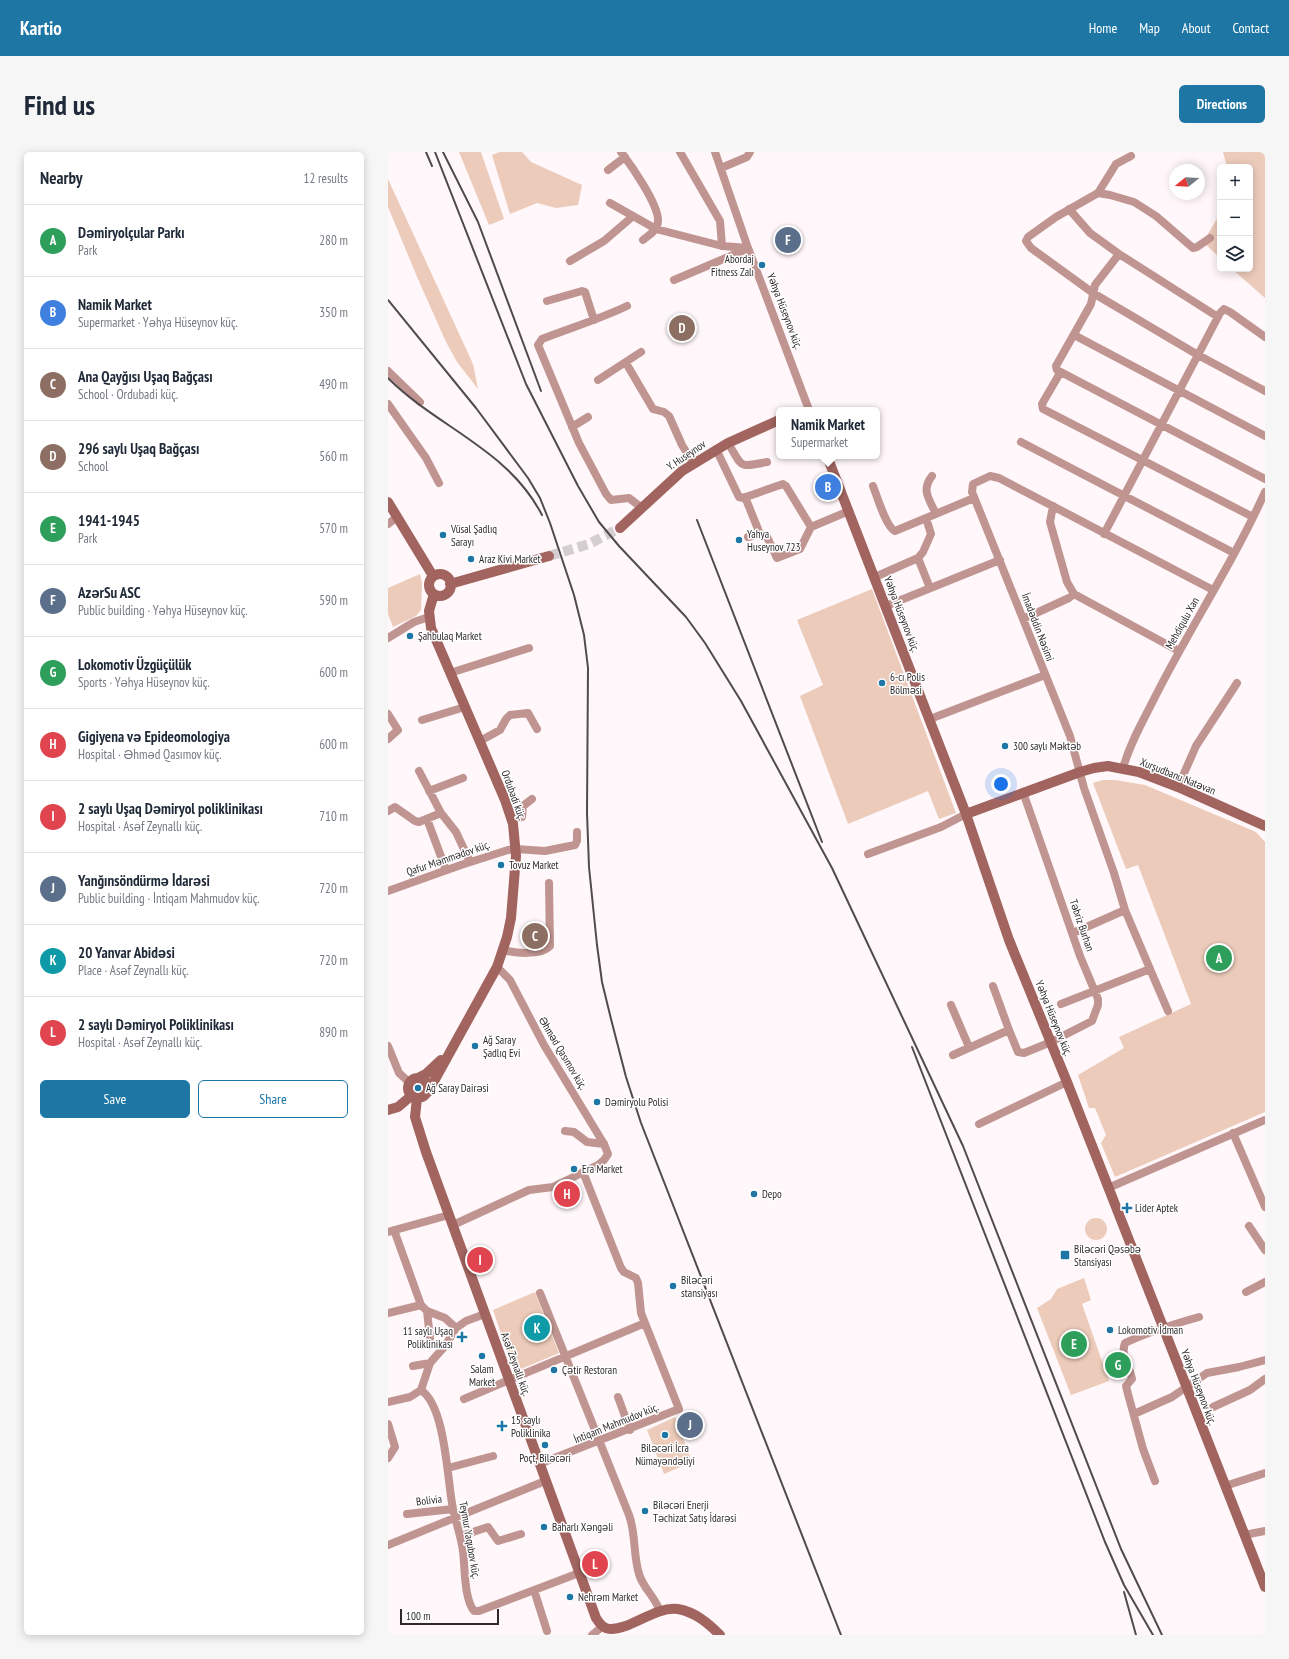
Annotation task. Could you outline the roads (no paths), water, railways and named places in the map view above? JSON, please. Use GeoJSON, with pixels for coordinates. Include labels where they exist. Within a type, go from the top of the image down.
{"type":"FeatureCollection","features":[{"type":"Feature","properties":{"kind":"main road","name":"Y. Huseynov"},"geometry":{"type":"LineString","coordinates":[[620,528],[671,480],[693,463],[716,449],[776,421]]}},
{"type":"Feature","properties":{"kind":"main road","name":"Yəhya Hüseynov küç."},"geometry":{"type":"LineString","coordinates":[[828,459],[966,814],[1010,940],[1265,1587]]}},
{"type":"Feature","properties":{"kind":"main road"},"geometry":{"type":"LineString","coordinates":[[388,502],[433,576]]}},
{"type":"Feature","properties":{"kind":"main road"},"geometry":{"type":"LineString","coordinates":[[450,584],[549,556]]}},
{"type":"Feature","properties":{"kind":"main road"},"geometry":{"type":"LineString","coordinates":[[444,575],[450,584],[450,588],[442,596],[434,594],[429,585],[433,576],[444,575]]}},
{"type":"Feature","properties":{"kind":"main road"},"geometry":{"type":"LineString","coordinates":[[429,617],[430,602],[434,594]]}},
{"type":"Feature","properties":{"kind":"main road","name":"Ordubadi küç."},"geometry":{"type":"LineString","coordinates":[[429,617],[434,638],[501,788],[511,820],[516,849],[514,902],[504,950],[487,988],[447,1055]]}},
{"type":"Feature","properties":{"kind":"main road","name":"Xurşudbanu Natəvan"},"geometry":{"type":"LineString","coordinates":[[966,814],[1080,772],[1108,766],[1139,772],[1178,787],[1265,826]]}},
{"type":"Feature","properties":{"kind":"main road"},"geometry":{"type":"LineString","coordinates":[[414,1097],[409,1091],[414,1081],[426,1074],[447,1055]]}},
{"type":"Feature","properties":{"kind":"main road"},"geometry":{"type":"LineString","coordinates":[[388,1110],[398,1107],[414,1097],[424,1097],[447,1055]]}},
{"type":"Feature","properties":{"kind":"main road"},"geometry":{"type":"LineString","coordinates":[[414,1081],[426,1082],[428,1092]]}},
{"type":"Feature","properties":{"kind":"main road","name":"Asəf Zeynallı küç."},"geometry":{"type":"LineString","coordinates":[[414,1097],[417,1125],[545,1481],[592,1610],[608,1630]]}},
{"type":"Feature","properties":{"kind":"main road"},"geometry":{"type":"LineString","coordinates":[[608,1630],[660,1611],[674,1609],[688,1612],[704,1620],[720,1635]]}},
{"type":"Feature","properties":{"kind":"street"},"geometry":{"type":"LineString","coordinates":[[680,152],[720,221],[722,246]]}},
{"type":"Feature","properties":{"kind":"street","name":"Yəhya Hüseynov küç."},"geometry":{"type":"LineString","coordinates":[[715,152],[748,248],[808,407]]}},
{"type":"Feature","properties":{"kind":"street"},"geometry":{"type":"LineString","coordinates":[[721,168],[747,157],[750,152]]}},
{"type":"Feature","properties":{"kind":"street"},"geometry":{"type":"LineString","coordinates":[[608,170],[623,155],[646,190],[656,211],[658,222],[656,229],[643,240]]}},
{"type":"Feature","properties":{"kind":"street"},"geometry":{"type":"LineString","coordinates":[[1132,156],[1116,164],[1098,193],[1069,209],[1033,233],[1026,241],[1031,248],[1094,293],[1198,355],[1265,390]]}},
{"type":"Feature","properties":{"kind":"street"},"geometry":{"type":"LineString","coordinates":[[1098,193],[1134,202],[1156,216],[1193,248],[1198,247],[1210,238]]}},
{"type":"Feature","properties":{"kind":"street"},"geometry":{"type":"LineString","coordinates":[[610,203],[632,217],[656,229],[722,246],[748,248]]}},
{"type":"Feature","properties":{"kind":"street"},"geometry":{"type":"LineString","coordinates":[[1069,209],[1090,233],[1119,254],[1218,317]]}},
{"type":"Feature","properties":{"kind":"street"},"geometry":{"type":"LineString","coordinates":[[570,262],[604,241],[632,217]]}},
{"type":"Feature","properties":{"kind":"street"},"geometry":{"type":"LineString","coordinates":[[674,280],[748,248]]}},
{"type":"Feature","properties":{"kind":"street"},"geometry":{"type":"LineString","coordinates":[[1119,254],[1095,285],[1091,304],[1056,366],[1060,373],[1265,479]]}},
{"type":"Feature","properties":{"kind":"street"},"geometry":{"type":"LineString","coordinates":[[547,301],[582,291],[585,292],[594,320]]}},
{"type":"Feature","properties":{"kind":"street"},"geometry":{"type":"LineString","coordinates":[[628,306],[542,339],[538,345],[584,454],[608,498],[611,500],[629,498],[642,508]]}},
{"type":"Feature","properties":{"kind":"street"},"geometry":{"type":"LineString","coordinates":[[1104,534],[1218,317],[1224,309],[1265,337]]}},
{"type":"Feature","properties":{"kind":"street"},"geometry":{"type":"LineString","coordinates":[[1074,335],[1265,436]]}},
{"type":"Feature","properties":{"kind":"street"},"geometry":{"type":"LineString","coordinates":[[598,380],[641,352]]}},
{"type":"Feature","properties":{"kind":"street"},"geometry":{"type":"LineString","coordinates":[[626,363],[653,409],[664,412],[669,416],[682,445],[693,463]]}},
{"type":"Feature","properties":{"kind":"street"},"geometry":{"type":"LineString","coordinates":[[388,371],[420,402]]}},
{"type":"Feature","properties":{"kind":"street"},"geometry":{"type":"LineString","coordinates":[[1060,373],[1042,404],[1043,409],[1253,517]]}},
{"type":"Feature","properties":{"kind":"street"},"geometry":{"type":"LineString","coordinates":[[388,404],[426,458],[439,483]]}},
{"type":"Feature","properties":{"kind":"street"},"geometry":{"type":"LineString","coordinates":[[572,427],[588,417]]}},
{"type":"Feature","properties":{"kind":"street"},"geometry":{"type":"LineString","coordinates":[[1021,442],[1234,553]]}},
{"type":"Feature","properties":{"kind":"street"},"geometry":{"type":"LineString","coordinates":[[728,443],[741,464],[745,466],[767,462]]}},
{"type":"Feature","properties":{"kind":"street"},"geometry":{"type":"LineString","coordinates":[[716,449],[739,497],[745,497],[783,484],[786,486],[811,527]]}},
{"type":"Feature","properties":{"kind":"street"},"geometry":{"type":"LineString","coordinates":[[932,476],[926,484],[926,490],[936,514]]}},
{"type":"Feature","properties":{"kind":"street"},"geometry":{"type":"LineString","coordinates":[[873,486],[892,530],[895,531],[936,514],[973,495],[973,484],[981,479],[990,476],[999,478],[1212,590]]}},
{"type":"Feature","properties":{"kind":"street","name":"Mehdiqulu Xan"},"geometry":{"type":"LineString","coordinates":[[1123,768],[1127,752],[1179,651],[1234,553],[1265,492]]}},
{"type":"Feature","properties":{"kind":"street","name":"İmadəddin Nəsimi"},"geometry":{"type":"LineString","coordinates":[[973,495],[1070,736],[1084,788],[1114,873],[1125,910],[1168,1011]]}},
{"type":"Feature","properties":{"kind":"street"},"geometry":{"type":"LineString","coordinates":[[745,497],[760,534]]}},
{"type":"Feature","properties":{"kind":"street"},"geometry":{"type":"LineString","coordinates":[[1053,506],[1050,522],[1067,582],[1074,594],[1179,651]]}},
{"type":"Feature","properties":{"kind":"street"},"geometry":{"type":"LineString","coordinates":[[748,537],[760,534],[767,537],[777,558],[800,548],[811,527],[849,511]]}},
{"type":"Feature","properties":{"kind":"street"},"geometry":{"type":"LineString","coordinates":[[388,524],[397,517]]}},
{"type":"Feature","properties":{"kind":"street"},"geometry":{"type":"LineString","coordinates":[[875,577],[918,558],[923,552],[931,534],[926,518]]}},
{"type":"Feature","properties":{"kind":"street"},"geometry":{"type":"LineString","coordinates":[[918,558],[930,588]]}},
{"type":"Feature","properties":{"kind":"street"},"geometry":{"type":"LineString","coordinates":[[886,606],[1000,560]]}},
{"type":"Feature","properties":{"kind":"street"},"geometry":{"type":"LineString","coordinates":[[1023,619],[1069,598],[1074,594]]}},
{"type":"Feature","properties":{"kind":"street"},"geometry":{"type":"LineString","coordinates":[[388,638],[414,622],[429,617]]}},
{"type":"Feature","properties":{"kind":"street"},"geometry":{"type":"LineString","coordinates":[[450,673],[529,648]]}},
{"type":"Feature","properties":{"kind":"street"},"geometry":{"type":"LineString","coordinates":[[930,719],[1045,675]]}},
{"type":"Feature","properties":{"kind":"street"},"geometry":{"type":"LineString","coordinates":[[1178,787],[1196,746],[1238,683]]}},
{"type":"Feature","properties":{"kind":"street"},"geometry":{"type":"LineString","coordinates":[[422,720],[465,707]]}},
{"type":"Feature","properties":{"kind":"street"},"geometry":{"type":"LineString","coordinates":[[480,742],[500,730],[508,717],[518,714],[528,713],[537,729]]}},
{"type":"Feature","properties":{"kind":"street"},"geometry":{"type":"LineString","coordinates":[[388,714],[398,730],[388,739]]}},
{"type":"Feature","properties":{"kind":"street"},"geometry":{"type":"LineString","coordinates":[[419,771],[441,812],[456,832],[470,862]]}},
{"type":"Feature","properties":{"kind":"street"},"geometry":{"type":"LineString","coordinates":[[429,791],[463,778]]}},
{"type":"Feature","properties":{"kind":"street","name":"Təbriz Burhan"},"geometry":{"type":"LineString","coordinates":[[1009,1030],[1018,1052],[1021,1053],[1051,1042],[1092,1021],[1098,1005],[1095,991],[1023,792]]}},
{"type":"Feature","properties":{"kind":"street"},"geometry":{"type":"LineString","coordinates":[[511,820],[522,817],[523,806],[532,800]]}},
{"type":"Feature","properties":{"kind":"street"},"geometry":{"type":"LineString","coordinates":[[388,811],[395,807],[415,821],[419,822],[441,812]]}},
{"type":"Feature","properties":{"kind":"street"},"geometry":{"type":"LineString","coordinates":[[868,854],[941,827],[966,814]]}},
{"type":"Feature","properties":{"kind":"street"},"geometry":{"type":"LineString","coordinates":[[427,818],[446,870]]}},
{"type":"Feature","properties":{"kind":"street","name":"Qafur Məmmədov küç."},"geometry":{"type":"LineString","coordinates":[[388,891],[470,862],[516,849],[545,851],[575,845],[577,841],[577,832]]}},
{"type":"Feature","properties":{"kind":"street"},"geometry":{"type":"LineString","coordinates":[[504,950],[523,953],[544,949],[550,946],[549,884]]}},
{"type":"Feature","properties":{"kind":"street"},"geometry":{"type":"LineString","coordinates":[[1073,933],[1125,910]]}},
{"type":"Feature","properties":{"kind":"street","name":"Əhməd Qasımov küç."},"geometry":{"type":"LineString","coordinates":[[497,967],[510,980],[544,1045],[604,1144],[608,1154],[604,1160],[598,1165],[583,1172]]}},
{"type":"Feature","properties":{"kind":"street"},"geometry":{"type":"LineString","coordinates":[[1061,1004],[1150,969]]}},
{"type":"Feature","properties":{"kind":"street"},"geometry":{"type":"LineString","coordinates":[[953,1055],[1009,1030],[993,986]]}},
{"type":"Feature","properties":{"kind":"street"},"geometry":{"type":"LineString","coordinates":[[951,1005],[969,1047]]}},
{"type":"Feature","properties":{"kind":"street"},"geometry":{"type":"LineString","coordinates":[[388,1046],[399,1073],[414,1081]]}},
{"type":"Feature","properties":{"kind":"street"},"geometry":{"type":"LineString","coordinates":[[979,1124],[1067,1082]]}},
{"type":"Feature","properties":{"kind":"street"},"geometry":{"type":"LineString","coordinates":[[1108,1188],[1265,1120]]}},
{"type":"Feature","properties":{"kind":"street"},"geometry":{"type":"LineString","coordinates":[[565,1131],[574,1132],[587,1142],[604,1144]]}},
{"type":"Feature","properties":{"kind":"street"},"geometry":{"type":"LineString","coordinates":[[1234,1133],[1265,1207]]}},
{"type":"Feature","properties":{"kind":"street"},"geometry":{"type":"LineString","coordinates":[[453,1225],[529,1190],[553,1187],[583,1172],[621,1268],[624,1272],[636,1278],[638,1283],[640,1308],[645,1323],[464,1399]]}},
{"type":"Feature","properties":{"kind":"street"},"geometry":{"type":"LineString","coordinates":[[430,1338],[424,1308],[391,1231],[449,1215]]}},
{"type":"Feature","properties":{"kind":"street"},"geometry":{"type":"LineString","coordinates":[[1249,1226],[1265,1250]]}},
{"type":"Feature","properties":{"kind":"street"},"geometry":{"type":"LineString","coordinates":[[1246,1292],[1265,1282]]}},
{"type":"Feature","properties":{"kind":"street"},"geometry":{"type":"LineString","coordinates":[[540,1293],[632,1524],[637,1568],[641,1581],[657,1603],[660,1611]]}},
{"type":"Feature","properties":{"kind":"street"},"geometry":{"type":"LineString","coordinates":[[388,1313],[424,1308],[445,1318],[456,1328]]}},
{"type":"Feature","properties":{"kind":"street"},"geometry":{"type":"LineString","coordinates":[[388,1402],[410,1397],[421,1390],[430,1363],[445,1346],[456,1328],[466,1321],[485,1314]]}},
{"type":"Feature","properties":{"kind":"street"},"geometry":{"type":"LineString","coordinates":[[1155,1481],[1143,1449],[1126,1386],[1132,1379],[1125,1357],[1124,1347],[1125,1344],[1131,1341],[1163,1328],[1198,1317]]}},
{"type":"Feature","properties":{"kind":"street","name":"İntiqam Mahmudov küç."},"geometry":{"type":"LineString","coordinates":[[539,1464],[630,1430],[679,1409],[645,1323]]}},
{"type":"Feature","properties":{"kind":"street"},"geometry":{"type":"LineString","coordinates":[[1134,1414],[1172,1397],[1207,1373],[1265,1360]]}},
{"type":"Feature","properties":{"kind":"street"},"geometry":{"type":"LineString","coordinates":[[413,1366],[430,1363]]}},
{"type":"Feature","properties":{"kind":"street"},"geometry":{"type":"LineString","coordinates":[[1213,1407],[1250,1390],[1265,1380]]}},
{"type":"Feature","properties":{"kind":"street","name":"Teymur Yaqubov küç."},"geometry":{"type":"LineString","coordinates":[[421,1390],[427,1396],[438,1419],[448,1468],[453,1508],[461,1536],[468,1597],[474,1611],[484,1610],[579,1573]]}},
{"type":"Feature","properties":{"kind":"street"},"geometry":{"type":"LineString","coordinates":[[618,1397],[630,1430]]}},
{"type":"Feature","properties":{"kind":"street"},"geometry":{"type":"LineString","coordinates":[[388,1424],[395,1443],[393,1451],[388,1458]]}},
{"type":"Feature","properties":{"kind":"street"},"geometry":{"type":"LineString","coordinates":[[448,1468],[493,1456]]}},
{"type":"Feature","properties":{"kind":"street"},"geometry":{"type":"LineString","coordinates":[[1225,1486],[1265,1473]]}},
{"type":"Feature","properties":{"kind":"street"},"geometry":{"type":"LineString","coordinates":[[388,1545],[545,1481]]}},
{"type":"Feature","properties":{"kind":"street","name":"Bolivia"},"geometry":{"type":"LineString","coordinates":[[407,1514],[453,1508]]}},
{"type":"Feature","properties":{"kind":"street"},"geometry":{"type":"LineString","coordinates":[[461,1536],[488,1527],[498,1541],[521,1534]]}},
{"type":"Feature","properties":{"kind":"street"},"geometry":{"type":"LineString","coordinates":[[1244,1535],[1265,1531]]}},
{"type":"Feature","properties":{"kind":"street"},"geometry":{"type":"LineString","coordinates":[[534,1590],[547,1631]]}},
{"type":"Feature","properties":{"kind":"street"},"geometry":{"type":"LineString","coordinates":[[592,1635],[608,1630]]}},
{"type":"Feature","properties":{"kind":"tunnel"},"geometry":{"type":"LineString","coordinates":[[549,556],[589,544],[620,528]]}},
{"type":"Feature","properties":{"kind":"railway"},"geometry":{"type":"LineString","coordinates":[[426,152],[432,166]]}},
{"type":"Feature","properties":{"kind":"railway"},"geometry":{"type":"LineString","coordinates":[[435,152],[526,384],[578,486],[599,522],[619,546],[686,617],[705,643],[741,701],[832,868],[963,1146],[1121,1549],[1162,1635]]}},
{"type":"Feature","properties":{"kind":"railway"},"geometry":{"type":"LineString","coordinates":[[443,152],[478,222],[541,391]]}},
{"type":"Feature","properties":{"kind":"railway"},"geometry":{"type":"LineString","coordinates":[[388,300],[476,408],[528,478],[540,498],[550,523],[574,595],[584,635],[588,668],[587,813],[589,867],[602,982],[626,1077],[641,1123],[841,1635]]}},
{"type":"Feature","properties":{"kind":"railway"},"geometry":{"type":"LineString","coordinates":[[388,378],[408,396],[492,456],[511,473],[528,492],[542,515]]}},
{"type":"Feature","properties":{"kind":"railway"},"geometry":{"type":"LineString","coordinates":[[697,520],[822,842]]}},
{"type":"Feature","properties":{"kind":"railway"},"geometry":{"type":"LineString","coordinates":[[912,1047],[1105,1542],[1124,1585],[1153,1635]]}},
{"type":"Feature","properties":{"kind":"railway"},"geometry":{"type":"LineString","coordinates":[[1124,1592],[1136,1635]]}},
{"type":"Feature","properties":{"kind":"place","name":"AzərSu ASC"},"geometry":{"type":"Point","coordinates":[788,240]}},
{"type":"Feature","properties":{"kind":"place","name":"Abordaj Fitness Zalı"},"geometry":{"type":"Point","coordinates":[762,265]}},
{"type":"Feature","properties":{"kind":"place","name":"296 saylı Uşaq Bağçası"},"geometry":{"type":"Point","coordinates":[682,328]}},
{"type":"Feature","properties":{"kind":"place","name":"Namik Market"},"geometry":{"type":"Point","coordinates":[828,487]}},
{"type":"Feature","properties":{"kind":"place","name":"Vüsal Şadlıq Sarayı"},"geometry":{"type":"Point","coordinates":[443,535]}},
{"type":"Feature","properties":{"kind":"place","name":"Yahya Huseynov 723"},"geometry":{"type":"Point","coordinates":[739,540]}},
{"type":"Feature","properties":{"kind":"place","name":"Araz Kivi Market"},"geometry":{"type":"Point","coordinates":[471,559]}},
{"type":"Feature","properties":{"kind":"place","name":"Şahbulaq Market"},"geometry":{"type":"Point","coordinates":[410,636]}},
{"type":"Feature","properties":{"kind":"place","name":"6-cı Polis Bölməsi"},"geometry":{"type":"Point","coordinates":[882,683]}},
{"type":"Feature","properties":{"kind":"place","name":"300 saylı Məktəb"},"geometry":{"type":"Point","coordinates":[1005,746]}},
{"type":"Feature","properties":{"kind":"place","name":"Tovuz Market"},"geometry":{"type":"Point","coordinates":[501,865]}},
{"type":"Feature","properties":{"kind":"place","name":"Ana Qayğısı Uşaq Bağçası"},"geometry":{"type":"Point","coordinates":[535,936]}},
{"type":"Feature","properties":{"kind":"place","name":"Dəmiryolçular Parkı"},"geometry":{"type":"Point","coordinates":[1219,958]}},
{"type":"Feature","properties":{"kind":"place","name":"Ağ Saray Şadlıq Evi"},"geometry":{"type":"Point","coordinates":[475,1046]}},
{"type":"Feature","properties":{"kind":"place","name":"Ağ Saray Dairəsi"},"geometry":{"type":"Point","coordinates":[418,1088]}},
{"type":"Feature","properties":{"kind":"place","name":"Dəmiryolu Polisi"},"geometry":{"type":"Point","coordinates":[597,1102]}},
{"type":"Feature","properties":{"kind":"place","name":"Era Market"},"geometry":{"type":"Point","coordinates":[574,1169]}},
{"type":"Feature","properties":{"kind":"place","name":"Gigiyena və Epideomologiya"},"geometry":{"type":"Point","coordinates":[567,1194]}},
{"type":"Feature","properties":{"kind":"place","name":"Depo"},"geometry":{"type":"Point","coordinates":[754,1194]}},
{"type":"Feature","properties":{"kind":"place","name":"Lider Aptek"},"geometry":{"type":"Point","coordinates":[1127,1208]}},
{"type":"Feature","properties":{"kind":"place","name":"Biləcəri Qəsəbə Stansiyası"},"geometry":{"type":"Point","coordinates":[1065,1255]}},
{"type":"Feature","properties":{"kind":"place","name":"2 saylı Uşaq Dəmiryol poliklinikası"},"geometry":{"type":"Point","coordinates":[480,1260]}},
{"type":"Feature","properties":{"kind":"place","name":"Biləcəri stansiyası"},"geometry":{"type":"Point","coordinates":[673,1286]}},
{"type":"Feature","properties":{"kind":"place","name":"20 Yanvar Abidəsi"},"geometry":{"type":"Point","coordinates":[537,1328]}},
{"type":"Feature","properties":{"kind":"place","name":"Lokomotiv İdman"},"geometry":{"type":"Point","coordinates":[1110,1330]}},
{"type":"Feature","properties":{"kind":"place","name":"11 saylı Uşaq Poliklinikası"},"geometry":{"type":"Point","coordinates":[462,1337]}},
{"type":"Feature","properties":{"kind":"place","name":"1941-1945"},"geometry":{"type":"Point","coordinates":[1074,1344]}},
{"type":"Feature","properties":{"kind":"place","name":"Salam Market"},"geometry":{"type":"Point","coordinates":[482,1356]}},
{"type":"Feature","properties":{"kind":"place","name":"Lokomotiv Üzgüçülük"},"geometry":{"type":"Point","coordinates":[1118,1365]}},
{"type":"Feature","properties":{"kind":"place","name":"Çətir Restoran"},"geometry":{"type":"Point","coordinates":[554,1370]}},
{"type":"Feature","properties":{"kind":"place","name":"Yanğınsöndürmə İdarəsi"},"geometry":{"type":"Point","coordinates":[690,1425]}},
{"type":"Feature","properties":{"kind":"place","name":"15 saylı Poliklinika"},"geometry":{"type":"Point","coordinates":[502,1426]}},
{"type":"Feature","properties":{"kind":"place","name":"Biləcəri İcra Nümayəndəliyi"},"geometry":{"type":"Point","coordinates":[665,1435]}},
{"type":"Feature","properties":{"kind":"place","name":"Poçt, Biləcəri"},"geometry":{"type":"Point","coordinates":[545,1445]}},
{"type":"Feature","properties":{"kind":"place","name":"Biləcəri Enerji Təchizat Satış İdarəsi"},"geometry":{"type":"Point","coordinates":[645,1511]}},
{"type":"Feature","properties":{"kind":"place","name":"Baharlı Xəngəli"},"geometry":{"type":"Point","coordinates":[544,1527]}},
{"type":"Feature","properties":{"kind":"place","name":"2 saylı Dəmiryol Poliklinikası"},"geometry":{"type":"Point","coordinates":[595,1564]}},
{"type":"Feature","properties":{"kind":"place","name":"Nehrəm Market"},"geometry":{"type":"Point","coordinates":[570,1597]}}]}
